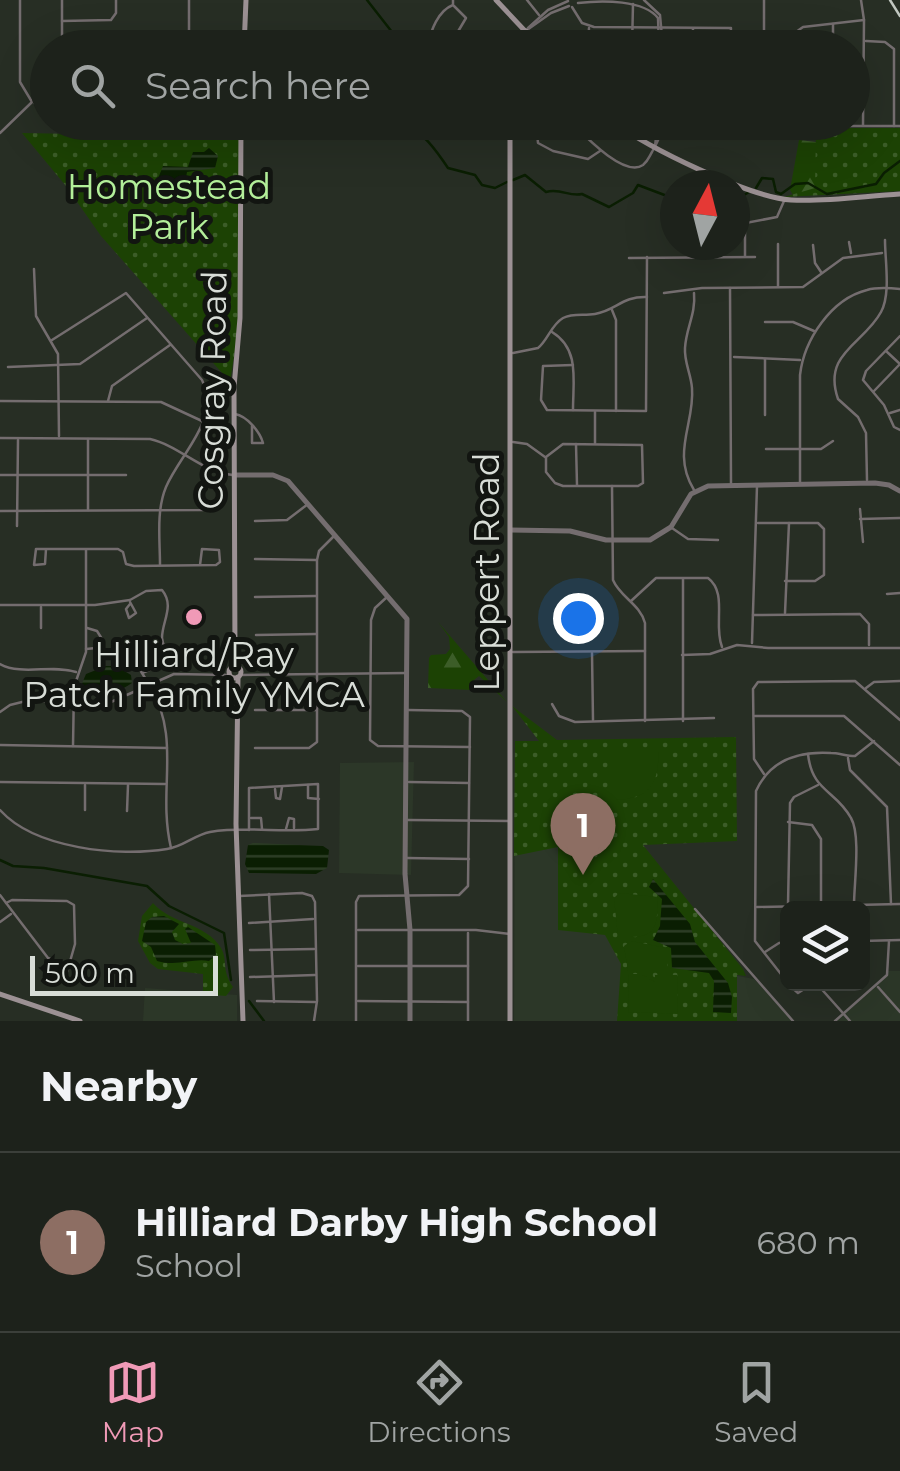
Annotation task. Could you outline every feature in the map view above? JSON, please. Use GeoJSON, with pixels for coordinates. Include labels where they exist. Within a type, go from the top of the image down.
{"type":"FeatureCollection","features":[{"type":"Feature","properties":{"kind":"main road"},"geometry":{"type":"LineString","coordinates":[[245,30],[246,0]]}},
{"type":"Feature","properties":{"kind":"main road"},"geometry":{"type":"LineString","coordinates":[[496,0],[525,30]]}},
{"type":"Feature","properties":{"kind":"main road","name":"Cosgray Road"},"geometry":{"type":"LineString","coordinates":[[240,1021],[234,414],[240,318],[241,140]]}},
{"type":"Feature","properties":{"kind":"main road","name":"Leppert Road"},"geometry":{"type":"LineString","coordinates":[[510,140],[510,1021]]}},
{"type":"Feature","properties":{"kind":"main road"},"geometry":{"type":"LineString","coordinates":[[643,140],[695,167],[784,199],[900,194]]}},
{"type":"Feature","properties":{"kind":"main road"},"geometry":{"type":"LineString","coordinates":[[0,994],[80,1021]]}},
{"type":"Feature","properties":{"kind":"street"},"geometry":{"type":"LineString","coordinates":[[20,0],[20,82],[30,99]]}},
{"type":"Feature","properties":{"kind":"street"},"geometry":{"type":"LineString","coordinates":[[62,0],[62,30]]}},
{"type":"Feature","properties":{"kind":"street"},"geometry":{"type":"LineString","coordinates":[[62,21],[111,20],[116,13],[116,0]]}},
{"type":"Feature","properties":{"kind":"street"},"geometry":{"type":"LineString","coordinates":[[189,30],[190,0]]}},
{"type":"Feature","properties":{"kind":"street"},"geometry":{"type":"LineString","coordinates":[[526,0],[540,16]]}},
{"type":"Feature","properties":{"kind":"street"},"geometry":{"type":"LineString","coordinates":[[644,0],[655,9],[661,27]]}},
{"type":"Feature","properties":{"kind":"street"},"geometry":{"type":"LineString","coordinates":[[764,0],[764,30]]}},
{"type":"Feature","properties":{"kind":"street"},"geometry":{"type":"LineString","coordinates":[[861,0],[864,30]]}},
{"type":"Feature","properties":{"kind":"street"},"geometry":{"type":"LineString","coordinates":[[433,30],[445,8],[453,2],[466,18],[459,30]]}},
{"type":"Feature","properties":{"kind":"street"},"geometry":{"type":"LineString","coordinates":[[527,30],[540,16],[573,4],[633,2],[655,9]]}},
{"type":"Feature","properties":{"kind":"street"},"geometry":{"type":"LineString","coordinates":[[632,27],[633,2]]}},
{"type":"Feature","properties":{"kind":"street"},"geometry":{"type":"LineString","coordinates":[[655,9],[660,3]]}},
{"type":"Feature","properties":{"kind":"street"},"geometry":{"type":"LineString","coordinates":[[527,30],[573,4]]}},
{"type":"Feature","properties":{"kind":"street"},"geometry":{"type":"LineString","coordinates":[[573,4],[578,19],[589,26],[730,30]]}},
{"type":"Feature","properties":{"kind":"street"},"geometry":{"type":"LineString","coordinates":[[799,30],[864,20]]}},
{"type":"Feature","properties":{"kind":"street"},"geometry":{"type":"LineString","coordinates":[[833,22],[833,30]]}},
{"type":"Feature","properties":{"kind":"street"},"geometry":{"type":"LineString","coordinates":[[589,26],[589,30]]}},
{"type":"Feature","properties":{"kind":"street"},"geometry":{"type":"LineString","coordinates":[[870,42],[885,42],[894,49],[897,126],[870,126]]}},
{"type":"Feature","properties":{"kind":"street"},"geometry":{"type":"LineString","coordinates":[[0,133],[30,104]]}},
{"type":"Feature","properties":{"kind":"street"},"geometry":{"type":"LineString","coordinates":[[536,140],[552,151],[591,159],[600,150]]}},
{"type":"Feature","properties":{"kind":"street"},"geometry":{"type":"LineString","coordinates":[[590,140],[622,164],[637,167],[645,163],[660,140]]}},
{"type":"Feature","properties":{"kind":"street"},"geometry":{"type":"LineString","coordinates":[[750,222],[777,217],[784,199]]}},
{"type":"Feature","properties":{"kind":"street"},"geometry":{"type":"LineString","coordinates":[[868,484],[866,432],[838,399],[836,374],[841,356],[882,310],[885,240]]}},
{"type":"Feature","properties":{"kind":"street"},"geometry":{"type":"LineString","coordinates":[[848,242],[852,255]]}},
{"type":"Feature","properties":{"kind":"street"},"geometry":{"type":"LineString","coordinates":[[778,244],[778,288]]}},
{"type":"Feature","properties":{"kind":"street"},"geometry":{"type":"LineString","coordinates":[[814,245],[815,263],[822,273]]}},
{"type":"Feature","properties":{"kind":"street"},"geometry":{"type":"LineString","coordinates":[[664,293],[808,285],[852,255],[885,253]]}},
{"type":"Feature","properties":{"kind":"street"},"geometry":{"type":"LineString","coordinates":[[629,258],[660,256]]}},
{"type":"Feature","properties":{"kind":"street"},"geometry":{"type":"LineString","coordinates":[[573,365],[543,366],[540,400],[547,410],[646,411],[647,257]]}},
{"type":"Feature","properties":{"kind":"street"},"geometry":{"type":"LineString","coordinates":[[750,257],[755,257]]}},
{"type":"Feature","properties":{"kind":"street"},"geometry":{"type":"LineString","coordinates":[[34,269],[36,316],[58,354],[58,438]]}},
{"type":"Feature","properties":{"kind":"street"},"geometry":{"type":"LineString","coordinates":[[730,288],[731,485]]}},
{"type":"Feature","properties":{"kind":"street"},"geometry":{"type":"LineString","coordinates":[[800,484],[802,360],[815,332],[849,298],[869,289],[900,288]]}},
{"type":"Feature","properties":{"kind":"street"},"geometry":{"type":"LineString","coordinates":[[693,290],[694,316],[685,345],[693,392],[685,428],[685,467],[695,491]]}},
{"type":"Feature","properties":{"kind":"street"},"geometry":{"type":"LineString","coordinates":[[52,340],[123,293],[130,295],[208,392],[204,422],[166,487],[160,510],[160,565]]}},
{"type":"Feature","properties":{"kind":"street"},"geometry":{"type":"LineString","coordinates":[[511,353],[538,348],[566,317],[612,308],[628,298],[647,297]]}},
{"type":"Feature","properties":{"kind":"street"},"geometry":{"type":"LineString","coordinates":[[612,308],[616,320],[616,412]]}},
{"type":"Feature","properties":{"kind":"street"},"geometry":{"type":"LineString","coordinates":[[8,367],[80,364],[148,317]]}},
{"type":"Feature","properties":{"kind":"street"},"geometry":{"type":"LineString","coordinates":[[765,322],[800,324],[815,332]]}},
{"type":"Feature","properties":{"kind":"street"},"geometry":{"type":"LineString","coordinates":[[550,331],[569,346],[573,412]]}},
{"type":"Feature","properties":{"kind":"street"},"geometry":{"type":"LineString","coordinates":[[898,430],[864,383],[864,375],[900,336]]}},
{"type":"Feature","properties":{"kind":"street"},"geometry":{"type":"LineString","coordinates":[[108,402],[112,386],[171,344]]}},
{"type":"Feature","properties":{"kind":"street"},"geometry":{"type":"LineString","coordinates":[[873,392],[900,364],[886,350]]}},
{"type":"Feature","properties":{"kind":"street"},"geometry":{"type":"LineString","coordinates":[[731,357],[802,360]]}},
{"type":"Feature","properties":{"kind":"street"},"geometry":{"type":"LineString","coordinates":[[765,357],[765,415]]}},
{"type":"Feature","properties":{"kind":"street"},"geometry":{"type":"LineString","coordinates":[[0,402],[166,403],[204,422]]}},
{"type":"Feature","properties":{"kind":"street"},"geometry":{"type":"LineString","coordinates":[[889,413],[900,410]]}},
{"type":"Feature","properties":{"kind":"street"},"geometry":{"type":"LineString","coordinates":[[595,412],[596,444]]}},
{"type":"Feature","properties":{"kind":"street"},"geometry":{"type":"LineString","coordinates":[[234,414],[245,417],[252,426]]}},
{"type":"Feature","properties":{"kind":"street"},"geometry":{"type":"LineString","coordinates":[[0,438],[150,439],[216,472],[281,477],[309,503],[407,619],[406,894],[410,1021]]}},
{"type":"Feature","properties":{"kind":"street"},"geometry":{"type":"LineString","coordinates":[[17,526],[18,438]]}},
{"type":"Feature","properties":{"kind":"street"},"geometry":{"type":"LineString","coordinates":[[88,438],[88,510]]}},
{"type":"Feature","properties":{"kind":"street"},"geometry":{"type":"LineString","coordinates":[[766,450],[826,448],[832,441]]}},
{"type":"Feature","properties":{"kind":"street"},"geometry":{"type":"LineString","coordinates":[[511,442],[527,444],[546,457],[550,478],[562,486],[643,483],[642,445],[576,444],[556,447],[546,457]]}},
{"type":"Feature","properties":{"kind":"street"},"geometry":{"type":"LineString","coordinates":[[576,444],[577,486]]}},
{"type":"Feature","properties":{"kind":"street"},"geometry":{"type":"LineString","coordinates":[[0,475],[126,474]]}},
{"type":"Feature","properties":{"kind":"street"},"geometry":{"type":"LineString","coordinates":[[512,530],[570,531],[612,540],[650,540],[671,527],[684,502],[695,491],[708,486],[868,484],[889,485],[900,492]]}},
{"type":"Feature","properties":{"kind":"street"},"geometry":{"type":"LineString","coordinates":[[751,646],[757,485]]}},
{"type":"Feature","properties":{"kind":"street"},"geometry":{"type":"LineString","coordinates":[[612,486],[613,580],[644,617],[645,721]]}},
{"type":"Feature","properties":{"kind":"street"},"geometry":{"type":"LineString","coordinates":[[255,521],[287,520],[309,503]]}},
{"type":"Feature","properties":{"kind":"street"},"geometry":{"type":"LineString","coordinates":[[0,511],[213,507]]}},
{"type":"Feature","properties":{"kind":"street"},"geometry":{"type":"LineString","coordinates":[[860,510],[863,542]]}},
{"type":"Feature","properties":{"kind":"street"},"geometry":{"type":"LineString","coordinates":[[860,518],[900,518]]}},
{"type":"Feature","properties":{"kind":"street"},"geometry":{"type":"LineString","coordinates":[[785,615],[789,523]]}},
{"type":"Feature","properties":{"kind":"street"},"geometry":{"type":"LineString","coordinates":[[756,524],[822,526],[826,570],[822,578],[786,581]]}},
{"type":"Feature","properties":{"kind":"street"},"geometry":{"type":"LineString","coordinates":[[671,527],[688,538],[718,540]]}},
{"type":"Feature","properties":{"kind":"street"},"geometry":{"type":"LineString","coordinates":[[255,748],[316,745],[317,560],[319,551],[335,534]]}},
{"type":"Feature","properties":{"kind":"street"},"geometry":{"type":"LineString","coordinates":[[46,549],[118,549],[126,564],[160,565],[200,565],[219,564],[219,550],[202,548],[200,565]]}},
{"type":"Feature","properties":{"kind":"street"},"geometry":{"type":"LineString","coordinates":[[73,746],[74,702],[86,649],[86,549]]}},
{"type":"Feature","properties":{"kind":"street"},"geometry":{"type":"LineString","coordinates":[[255,559],[317,560]]}},
{"type":"Feature","properties":{"kind":"street"},"geometry":{"type":"LineString","coordinates":[[631,602],[656,578],[712,580],[718,591],[718,637],[722,648]]}},
{"type":"Feature","properties":{"kind":"street"},"geometry":{"type":"LineString","coordinates":[[682,578],[684,721]]}},
{"type":"Feature","properties":{"kind":"street"},"geometry":{"type":"LineString","coordinates":[[0,605],[130,602],[152,590],[162,590],[167,597],[167,624],[162,638],[166,662],[142,673]]}},
{"type":"Feature","properties":{"kind":"street"},"geometry":{"type":"LineString","coordinates":[[886,594],[900,593]]}},
{"type":"Feature","properties":{"kind":"street"},"geometry":{"type":"LineString","coordinates":[[255,597],[317,596]]}},
{"type":"Feature","properties":{"kind":"street"},"geometry":{"type":"LineString","coordinates":[[388,596],[372,615],[372,743],[470,747]]}},
{"type":"Feature","properties":{"kind":"street"},"geometry":{"type":"LineString","coordinates":[[41,605],[41,628]]}},
{"type":"Feature","properties":{"kind":"street"},"geometry":{"type":"LineString","coordinates":[[752,614],[864,616],[869,624],[869,648]]}},
{"type":"Feature","properties":{"kind":"street"},"geometry":{"type":"LineString","coordinates":[[86,628],[97,630],[102,640],[96,648],[86,649]]}},
{"type":"Feature","properties":{"kind":"street"},"geometry":{"type":"LineString","coordinates":[[256,635],[318,634]]}},
{"type":"Feature","properties":{"kind":"street"},"geometry":{"type":"LineString","coordinates":[[682,655],[751,646],[900,648]]}},
{"type":"Feature","properties":{"kind":"street"},"geometry":{"type":"LineString","coordinates":[[512,652],[645,651]]}},
{"type":"Feature","properties":{"kind":"street"},"geometry":{"type":"LineString","coordinates":[[592,652],[592,722]]}},
{"type":"Feature","properties":{"kind":"street"},"geometry":{"type":"LineString","coordinates":[[0,664],[12,668],[65,668],[78,673]]}},
{"type":"Feature","properties":{"kind":"street"},"geometry":{"type":"LineString","coordinates":[[137,664],[163,708],[168,726],[166,824],[171,849]]}},
{"type":"Feature","properties":{"kind":"street"},"geometry":{"type":"LineString","coordinates":[[0,712],[21,702],[111,702],[174,674],[408,672]]}},
{"type":"Feature","properties":{"kind":"street"},"geometry":{"type":"LineString","coordinates":[[766,776],[754,759],[756,684],[855,681],[900,720]]}},
{"type":"Feature","properties":{"kind":"street"},"geometry":{"type":"LineString","coordinates":[[866,688],[874,682],[900,681]]}},
{"type":"Feature","properties":{"kind":"street"},"geometry":{"type":"LineString","coordinates":[[552,704],[566,720],[714,718]]}},
{"type":"Feature","properties":{"kind":"street"},"geometry":{"type":"LineString","coordinates":[[255,710],[318,710]]}},
{"type":"Feature","properties":{"kind":"street"},"geometry":{"type":"LineString","coordinates":[[356,1021],[359,896],[466,892],[468,714],[408,710]]}},
{"type":"Feature","properties":{"kind":"street"},"geometry":{"type":"LineString","coordinates":[[753,716],[844,716],[900,765]]}},
{"type":"Feature","properties":{"kind":"street"},"geometry":{"type":"LineString","coordinates":[[780,973],[755,941],[756,792],[766,776],[788,757],[832,752],[848,757],[864,752],[874,741]]}},
{"type":"Feature","properties":{"kind":"street"},"geometry":{"type":"LineString","coordinates":[[0,745],[167,748]]}},
{"type":"Feature","properties":{"kind":"street"},"geometry":{"type":"LineString","coordinates":[[808,754],[818,785],[852,818],[854,901]]}},
{"type":"Feature","properties":{"kind":"street"},"geometry":{"type":"LineString","coordinates":[[848,757],[850,770],[887,807],[890,904]]}},
{"type":"Feature","properties":{"kind":"street"},"geometry":{"type":"LineString","coordinates":[[0,782],[166,784]]}},
{"type":"Feature","properties":{"kind":"street"},"geometry":{"type":"LineString","coordinates":[[407,782],[469,782]]}},
{"type":"Feature","properties":{"kind":"street"},"geometry":{"type":"LineString","coordinates":[[85,810],[86,783]]}},
{"type":"Feature","properties":{"kind":"street"},"geometry":{"type":"LineString","coordinates":[[308,783],[308,798],[319,799]]}},
{"type":"Feature","properties":{"kind":"street"},"geometry":{"type":"LineString","coordinates":[[127,811],[128,784]]}},
{"type":"Feature","properties":{"kind":"street"},"geometry":{"type":"LineString","coordinates":[[0,810],[18,824],[78,848],[171,849],[208,832],[315,830],[319,826],[318,784],[249,788],[249,830]]}},
{"type":"Feature","properties":{"kind":"street"},"geometry":{"type":"LineString","coordinates":[[788,901],[788,808],[794,797],[818,785]]}},
{"type":"Feature","properties":{"kind":"street"},"geometry":{"type":"LineString","coordinates":[[275,788],[276,798],[280,799],[282,787]]}},
{"type":"Feature","properties":{"kind":"street"},"geometry":{"type":"LineString","coordinates":[[249,818],[261,818],[262,830]]}},
{"type":"Feature","properties":{"kind":"street"},"geometry":{"type":"LineString","coordinates":[[286,830],[287,820],[293,818],[294,830]]}},
{"type":"Feature","properties":{"kind":"street"},"geometry":{"type":"LineString","coordinates":[[406,820],[510,821]]}},
{"type":"Feature","properties":{"kind":"street"},"geometry":{"type":"LineString","coordinates":[[788,822],[812,826],[821,840],[821,901]]}},
{"type":"Feature","properties":{"kind":"street"},"geometry":{"type":"LineString","coordinates":[[406,858],[469,859]]}},
{"type":"Feature","properties":{"kind":"street"},"geometry":{"type":"LineString","coordinates":[[269,894],[274,1002]]}},
{"type":"Feature","properties":{"kind":"street"},"geometry":{"type":"LineString","coordinates":[[0,895],[48,958],[68,966]]}},
{"type":"Feature","properties":{"kind":"street"},"geometry":{"type":"LineString","coordinates":[[237,896],[312,896],[317,1002],[314,1021]]}},
{"type":"Feature","properties":{"kind":"street"},"geometry":{"type":"LineString","coordinates":[[6,903],[62,900],[74,905],[75,944],[66,972]]}},
{"type":"Feature","properties":{"kind":"street"},"geometry":{"type":"LineString","coordinates":[[870,905],[900,904]]}},
{"type":"Feature","properties":{"kind":"street"},"geometry":{"type":"LineString","coordinates":[[754,907],[780,906]]}},
{"type":"Feature","properties":{"kind":"street"},"geometry":{"type":"LineString","coordinates":[[695,910],[793,1021]]}},
{"type":"Feature","properties":{"kind":"street"},"geometry":{"type":"LineString","coordinates":[[0,922],[13,912]]}},
{"type":"Feature","properties":{"kind":"street"},"geometry":{"type":"LineString","coordinates":[[248,922],[315,918]]}},
{"type":"Feature","properties":{"kind":"street"},"geometry":{"type":"LineString","coordinates":[[356,930],[510,934]]}},
{"type":"Feature","properties":{"kind":"street"},"geometry":{"type":"LineString","coordinates":[[468,930],[468,1021]]}},
{"type":"Feature","properties":{"kind":"street"},"geometry":{"type":"LineString","coordinates":[[870,941],[900,940]]}},
{"type":"Feature","properties":{"kind":"street"},"geometry":{"type":"LineString","coordinates":[[835,1021],[888,975],[889,941]]}},
{"type":"Feature","properties":{"kind":"street"},"geometry":{"type":"LineString","coordinates":[[764,953],[780,943]]}},
{"type":"Feature","properties":{"kind":"street"},"geometry":{"type":"LineString","coordinates":[[250,950],[315,949]]}},
{"type":"Feature","properties":{"kind":"street"},"geometry":{"type":"LineString","coordinates":[[356,966],[468,966]]}},
{"type":"Feature","properties":{"kind":"street"},"geometry":{"type":"LineString","coordinates":[[250,977],[316,975]]}},
{"type":"Feature","properties":{"kind":"street"},"geometry":{"type":"LineString","coordinates":[[876,985],[900,1012]]}},
{"type":"Feature","properties":{"kind":"street"},"geometry":{"type":"LineString","coordinates":[[821,991],[850,1021]]}},
{"type":"Feature","properties":{"kind":"street"},"geometry":{"type":"LineString","coordinates":[[257,1001],[317,1002]]}},
{"type":"Feature","properties":{"kind":"street"},"geometry":{"type":"LineString","coordinates":[[356,1001],[468,1002]]}},
{"type":"Feature","properties":{"kind":"shaded area"},"geometry":{"type":"Polygon","coordinates":[[[209,148],[218,156],[215,168],[187,172],[186,178],[193,184],[190,194],[176,193],[157,181],[163,166],[188,167],[193,152],[209,148]]]}},
{"type":"Feature","properties":{"kind":"shaded area"},"geometry":{"type":"Polygon","coordinates":[[[116,666],[131,675],[132,683],[109,693],[83,692],[86,674],[116,666]]]}},
{"type":"Feature","properties":{"kind":"shaded area"},"geometry":{"type":"Polygon","coordinates":[[[515,741],[723,973],[754,979],[793,1021],[514,1021],[515,741]]]}},
{"type":"Feature","properties":{"kind":"shaded area"},"geometry":{"type":"Polygon","coordinates":[[[414,762],[411,875],[339,873],[340,763],[414,762]]]}},
{"type":"Feature","properties":{"kind":"shaded area"},"geometry":{"type":"Polygon","coordinates":[[[248,845],[323,846],[329,850],[327,868],[316,874],[249,873],[245,864],[248,845]]]}},
{"type":"Feature","properties":{"kind":"shaded area"},"geometry":{"type":"Polygon","coordinates":[[[653,879],[690,924],[695,942],[728,983],[731,1013],[713,1012],[714,981],[709,973],[672,968],[671,948],[653,940],[660,926],[662,899],[649,887],[653,879]]]}},
{"type":"Feature","properties":{"kind":"shaded area"},"geometry":{"type":"Polygon","coordinates":[[[164,916],[179,924],[172,932],[175,940],[191,943],[185,929],[188,927],[215,945],[216,955],[209,961],[157,961],[151,947],[142,941],[146,922],[164,916]]]}},
{"type":"Feature","properties":{"kind":"shaded area"},"geometry":{"type":"Polygon","coordinates":[[[888,971],[900,971],[900,1021],[835,1021],[870,991],[888,971]]]}},
{"type":"Feature","properties":{"kind":"shaded area"},"geometry":{"type":"Polygon","coordinates":[[[145,988],[237,995],[237,1021],[143,1021],[145,988]]]}},
{"type":"Feature","properties":{"kind":"green space"},"geometry":{"type":"Polygon","coordinates":[[[870,128],[900,128],[900,191],[784,197],[815,188],[816,140],[870,140],[870,128]]]}},
{"type":"Feature","properties":{"kind":"green space","name":"Homestead Park"},"geometry":{"type":"Polygon","coordinates":[[[22,133],[30,133],[30,140],[241,140],[240,318],[230,382],[101,236],[22,133]]]}},
{"type":"Feature","properties":{"kind":"green space"},"geometry":{"type":"Polygon","coordinates":[[[799,140],[816,142],[900,173],[793,195],[790,190],[799,140]]]}},
{"type":"Feature","properties":{"kind":"green space"},"geometry":{"type":"Polygon","coordinates":[[[438,622],[507,702],[479,676],[472,690],[428,688],[429,658],[446,654],[450,649],[449,637],[438,622]]]}},
{"type":"Feature","properties":{"kind":"green space"},"geometry":{"type":"Polygon","coordinates":[[[512,706],[557,740],[736,737],[737,841],[643,845],[743,969],[746,976],[737,975],[737,1021],[617,1021],[621,964],[605,935],[558,930],[558,847],[514,856],[515,741],[539,741],[512,706]]]}},
{"type":"Feature","properties":{"kind":"green space"},"geometry":{"type":"Polygon","coordinates":[[[614,752],[658,752],[656,775],[648,789],[633,798],[610,800],[610,756],[614,752]]]}},
{"type":"Feature","properties":{"kind":"green space"},"geometry":{"type":"Polygon","coordinates":[[[619,893],[658,897],[652,931],[618,937],[614,898],[619,893]]]}},
{"type":"Feature","properties":{"kind":"green space"},"geometry":{"type":"Polygon","coordinates":[[[153,903],[215,940],[233,987],[226,996],[203,994],[203,974],[158,969],[150,963],[138,941],[142,916],[153,903]]]}},
{"type":"Feature","properties":{"kind":"green space"},"geometry":{"type":"Polygon","coordinates":[[[631,941],[667,948],[667,971],[628,971],[624,946],[631,941]]]}},
{"type":"Feature","properties":{"kind":"green space"},"geometry":{"type":"Polygon","coordinates":[[[629,974],[641,974],[655,982],[655,975],[677,975],[678,1014],[628,1012],[629,974]]]}},
{"type":"Feature","properties":{"kind":"waterway"},"geometry":{"type":"LineString","coordinates":[[367,0],[390,30]]}},
{"type":"Feature","properties":{"kind":"waterway"},"geometry":{"type":"LineString","coordinates":[[426,140],[448,168],[475,175],[482,185],[495,188],[507,182]]}},
{"type":"Feature","properties":{"kind":"waterway"},"geometry":{"type":"LineString","coordinates":[[756,188],[762,178],[773,179],[776,192],[781,194],[795,184],[808,183],[827,194],[876,184],[900,161]]}},
{"type":"Feature","properties":{"kind":"waterway"},"geometry":{"type":"LineString","coordinates":[[513,180],[525,175],[546,192],[582,194],[609,207],[633,193],[638,185],[660,193]]}},
{"type":"Feature","properties":{"kind":"waterway"},"geometry":{"type":"LineString","coordinates":[[0,860],[13,866],[147,886],[169,906],[224,933],[231,980]]}},
{"type":"Feature","properties":{"kind":"waterway"},"geometry":{"type":"LineString","coordinates":[[249,1001],[264,1021]]}},
{"type":"Feature","properties":{"kind":"railway"},"geometry":{"type":"LineString","coordinates":[[890,0],[900,16]]}},
{"type":"Feature","properties":{"kind":"place","name":"Hilliard/Ray Patch Family YMCA"},"geometry":{"type":"Point","coordinates":[194,617]}},
{"type":"Feature","properties":{"kind":"place","name":"Hilliard Darby High School"},"geometry":{"type":"Point","coordinates":[583,875]}}]}
